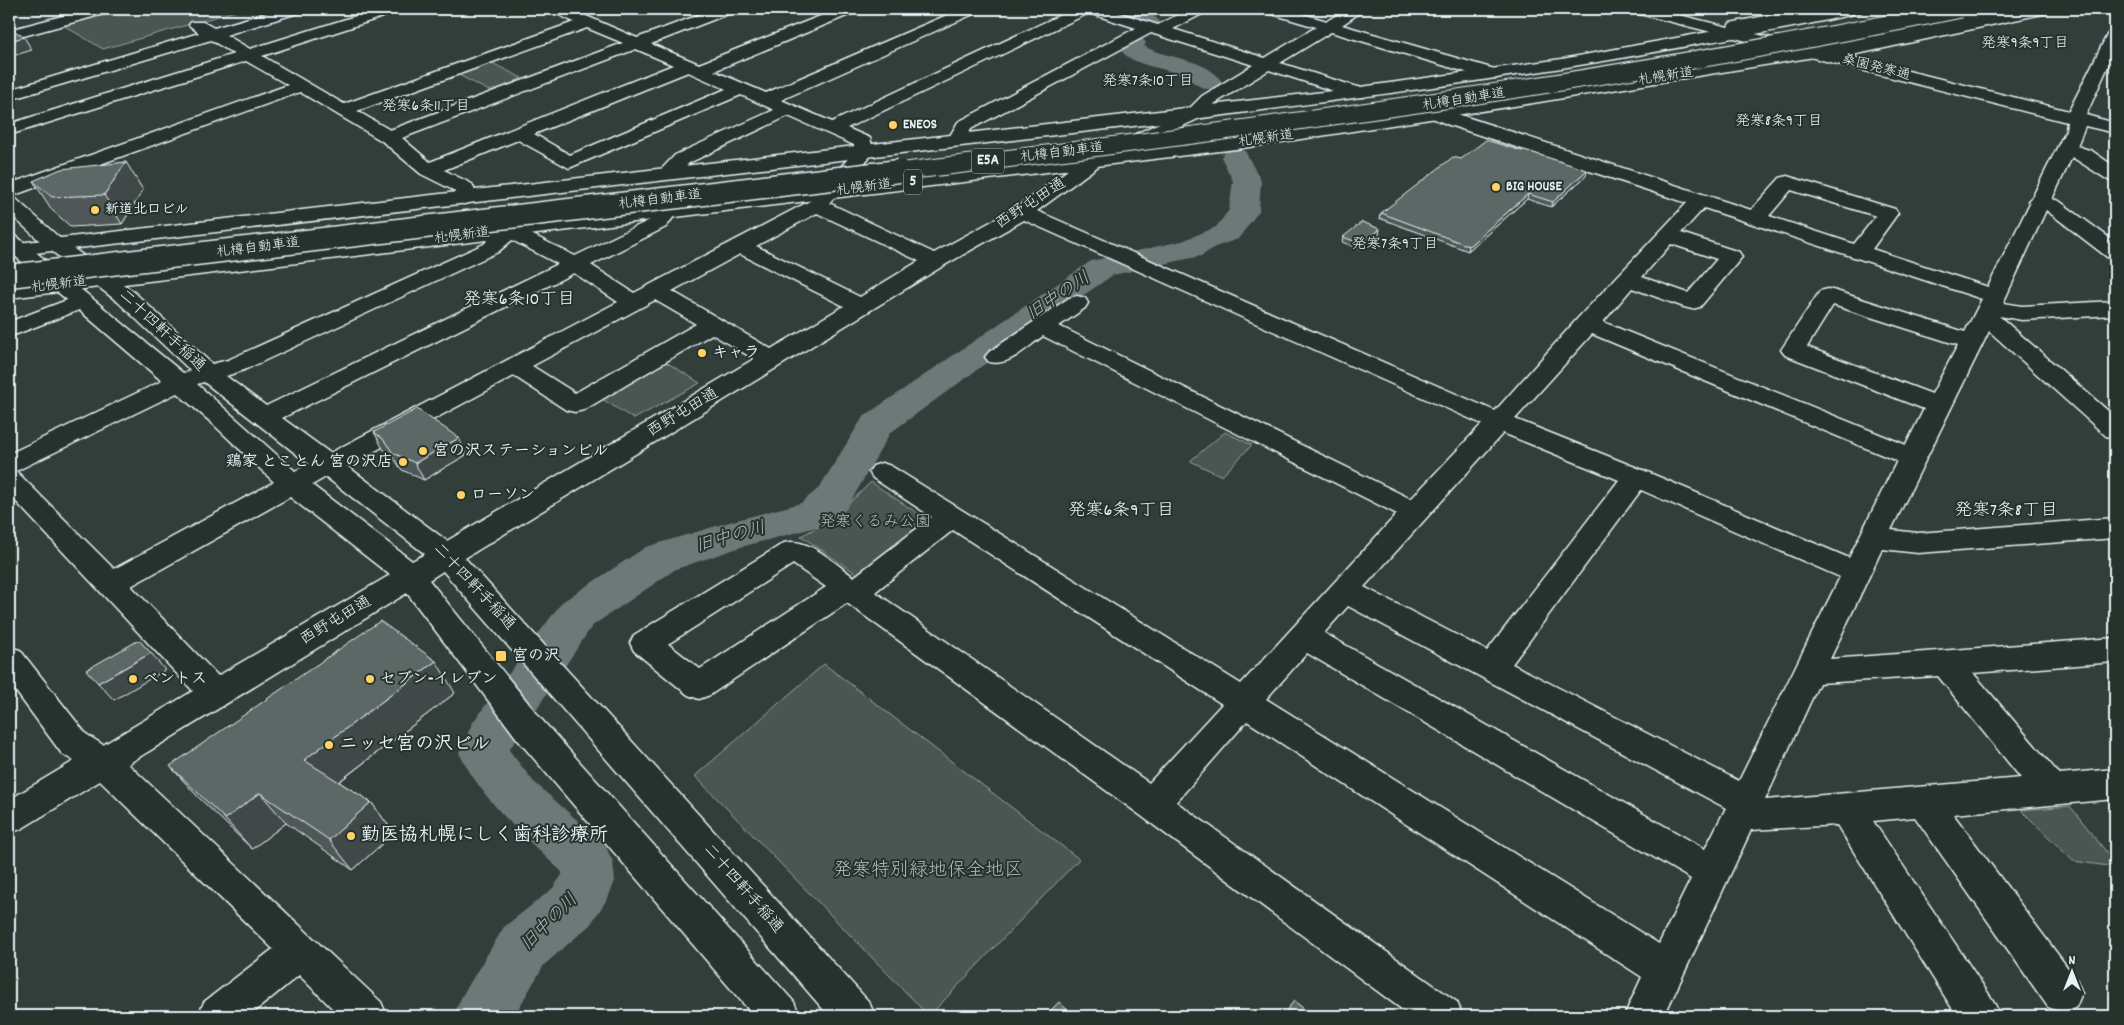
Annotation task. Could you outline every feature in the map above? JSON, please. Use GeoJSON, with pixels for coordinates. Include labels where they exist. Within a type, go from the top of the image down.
{"type":"FeatureCollection","features":[{"type":"Feature","properties":{"kind":"main road"},"geometry":{"type":"LineString","coordinates":[[9,35],[106,9]]}},
{"type":"Feature","properties":{"kind":"main road"},"geometry":{"type":"LineString","coordinates":[[9,95],[83,73],[204,30],[296,9]]}},
{"type":"Feature","properties":{"kind":"main road"},"geometry":{"type":"LineString","coordinates":[[9,130],[393,9]]}},
{"type":"Feature","properties":{"kind":"main road"},"geometry":{"type":"LineString","coordinates":[[111,584],[740,246],[822,199],[865,152],[862,142],[558,9]]}},
{"type":"Feature","properties":{"kind":"main road"},"geometry":{"type":"LineString","coordinates":[[389,137],[728,9]]}},
{"type":"Feature","properties":{"kind":"main road"},"geometry":{"type":"LineString","coordinates":[[428,170],[851,9]]}},
{"type":"Feature","properties":{"kind":"main road"},"geometry":{"type":"LineString","coordinates":[[765,100],[973,9]]}},
{"type":"Feature","properties":{"kind":"main road"},"geometry":{"type":"LineString","coordinates":[[830,129],[1085,9]]}},
{"type":"Feature","properties":{"kind":"main road"},"geometry":{"type":"LineString","coordinates":[[1092,9],[1358,93]]}},
{"type":"Feature","properties":{"kind":"main road"},"geometry":{"type":"LineString","coordinates":[[956,141],[964,126],[1155,28],[1201,9]]}},
{"type":"Feature","properties":{"kind":"main road"},"geometry":{"type":"LineString","coordinates":[[1270,9],[1492,74]]}},
{"type":"Feature","properties":{"kind":"main road","name":"西野屯田通"},"geometry":{"type":"LineString","coordinates":[[9,818],[936,261],[1023,212],[1094,160],[1194,114],[1208,100],[1357,9]]}},
{"type":"Feature","properties":{"kind":"main road","name":"桑園発寒通"},"geometry":{"type":"LineString","coordinates":[[1637,9],[2115,128]]}},
{"type":"Feature","properties":{"kind":"main road"},"geometry":{"type":"LineString","coordinates":[[1687,22],[1702,9]]}},
{"type":"Feature","properties":{"kind":"main road"},"geometry":{"type":"LineString","coordinates":[[1734,34],[1736,26],[1817,9]]}},
{"type":"Feature","properties":{"kind":"main road","name":"札幌新道"},"geometry":{"type":"LineString","coordinates":[[11,251],[1194,114],[1358,93],[1492,74],[1734,34],[1856,9]]}},
{"type":"Feature","properties":{"kind":"main road","name":"札樽自動車道"},"geometry":{"type":"LineString","coordinates":[[11,251],[1014,148],[1352,105],[1601,67],[1751,42],[1918,9]]}},
{"type":"Feature","properties":{"kind":"main road","name":"札樽自動車道"},"geometry":{"type":"LineString","coordinates":[[9,276],[1193,137],[1362,115],[1616,76],[1765,49],[1961,9]]}},
{"type":"Feature","properties":{"kind":"main road","name":"札幌新道"},"geometry":{"type":"LineString","coordinates":[[9,291],[667,212],[822,199],[1094,160],[1236,143],[1814,52],[2010,9]]}},
{"type":"Feature","properties":{"kind":"main road"},"geometry":{"type":"LineString","coordinates":[[1814,52],[1841,53],[2042,9]]}},
{"type":"Feature","properties":{"kind":"main road"},"geometry":{"type":"LineString","coordinates":[[343,110],[588,22]]}},
{"type":"Feature","properties":{"kind":"main road"},"geometry":{"type":"LineString","coordinates":[[204,30],[389,137],[428,170],[465,188],[464,198]]}},
{"type":"Feature","properties":{"kind":"main road"},"geometry":{"type":"LineString","coordinates":[[1644,1016],[1912,458],[1940,406],[2038,201],[2075,130],[2078,111],[2109,61],[2115,34]]}},
{"type":"Feature","properties":{"kind":"main road"},"geometry":{"type":"LineString","coordinates":[[17,75],[67,61],[83,73]]}},
{"type":"Feature","properties":{"kind":"main road"},"geometry":{"type":"LineString","coordinates":[[9,190],[302,86]]}},
{"type":"Feature","properties":{"kind":"main road"},"geometry":{"type":"LineString","coordinates":[[519,134],[569,162],[740,89]]}},
{"type":"Feature","properties":{"kind":"main road"},"geometry":{"type":"LineString","coordinates":[[667,174],[682,159],[787,110]]}},
{"type":"Feature","properties":{"kind":"main road"},"geometry":{"type":"LineString","coordinates":[[1436,113],[1455,121],[1859,252],[1989,306],[2022,313],[2115,308]]}},
{"type":"Feature","properties":{"kind":"main road"},"geometry":{"type":"LineString","coordinates":[[2064,148],[2085,155],[2115,176]]}},
{"type":"Feature","properties":{"kind":"main road"},"geometry":{"type":"LineString","coordinates":[[1755,219],[1787,182],[1888,213],[1859,252]]}},
{"type":"Feature","properties":{"kind":"main road"},"geometry":{"type":"LineString","coordinates":[[822,199],[936,261]]}},
{"type":"Feature","properties":{"kind":"main road"},"geometry":{"type":"LineString","coordinates":[[1152,804],[1414,512],[1499,422],[1586,323],[1699,201]]}},
{"type":"Feature","properties":{"kind":"main road"},"geometry":{"type":"LineString","coordinates":[[2038,201],[2052,205],[2115,252]]}},
{"type":"Feature","properties":{"kind":"main road","name":"二十四軒手稲通"},"geometry":{"type":"LineString","coordinates":[[9,203],[56,245],[104,279],[208,374],[266,416],[446,555],[855,1016]]}},
{"type":"Feature","properties":{"kind":"main road"},"geometry":{"type":"LineString","coordinates":[[266,416],[659,223],[667,212]]}},
{"type":"Feature","properties":{"kind":"main road"},"geometry":{"type":"LineString","coordinates":[[1023,212],[1499,422],[1636,477],[1857,573]]}},
{"type":"Feature","properties":{"kind":"main road"},"geometry":{"type":"LineString","coordinates":[[9,464],[179,382],[236,365],[491,248],[510,230],[575,264],[633,302]]}},
{"type":"Feature","properties":{"kind":"main road"},"geometry":{"type":"LineString","coordinates":[[1627,279],[1692,302],[1730,257],[1668,236]]}},
{"type":"Feature","properties":{"kind":"main road"},"geometry":{"type":"LineString","coordinates":[[740,246],[861,306]]}},
{"type":"Feature","properties":{"kind":"main road","name":"二十四軒手稲通"},"geometry":{"type":"LineString","coordinates":[[11,251],[62,284],[83,301],[221,417],[293,485],[386,554],[410,576],[530,730],[780,1016]]}},
{"type":"Feature","properties":{"kind":"main road"},"geometry":{"type":"LineString","coordinates":[[655,291],[773,360]]}},
{"type":"Feature","properties":{"kind":"main road"},"geometry":{"type":"LineString","coordinates":[[1940,406],[1793,350],[1828,296],[1971,342]]}},
{"type":"Feature","properties":{"kind":"main road"},"geometry":{"type":"LineString","coordinates":[[9,330],[83,301]]}},
{"type":"Feature","properties":{"kind":"main road"},"geometry":{"type":"LineString","coordinates":[[998,358],[1077,303]]}},
{"type":"Feature","properties":{"kind":"main road"},"geometry":{"type":"LineString","coordinates":[[1989,306],[2115,430]]}},
{"type":"Feature","properties":{"kind":"main road"},"geometry":{"type":"LineString","coordinates":[[1586,323],[1912,458]]}},
{"type":"Feature","properties":{"kind":"main road"},"geometry":{"type":"LineString","coordinates":[[516,366],[575,404],[711,325]]}},
{"type":"Feature","properties":{"kind":"main road"},"geometry":{"type":"LineString","coordinates":[[1043,327],[1414,512]]}},
{"type":"Feature","properties":{"kind":"main road"},"geometry":{"type":"LineString","coordinates":[[882,472],[1666,970]]}},
{"type":"Feature","properties":{"kind":"main road"},"geometry":{"type":"LineString","coordinates":[[1492,668],[1636,477]]}},
{"type":"Feature","properties":{"kind":"main road"},"geometry":{"type":"LineString","coordinates":[[9,478],[214,694]]}},
{"type":"Feature","properties":{"kind":"main road"},"geometry":{"type":"LineString","coordinates":[[952,516],[851,591],[699,686],[645,642],[794,550],[851,591],[1152,804],[1443,1016]]}},
{"type":"Feature","properties":{"kind":"main road"},"geometry":{"type":"LineString","coordinates":[[1874,538],[1918,543],[2115,528]]}},
{"type":"Feature","properties":{"kind":"main road"},"geometry":{"type":"LineString","coordinates":[[1344,590],[1492,668],[1743,808],[1776,815],[2115,784]]}},
{"type":"Feature","properties":{"kind":"main road"},"geometry":{"type":"LineString","coordinates":[[1303,636],[1712,872]]}},
{"type":"Feature","properties":{"kind":"main road"},"geometry":{"type":"LineString","coordinates":[[1809,671],[1841,671],[2115,650]]}},
{"type":"Feature","properties":{"kind":"main road"},"geometry":{"type":"LineString","coordinates":[[9,659],[74,744],[103,762],[301,950],[367,1016]]}},
{"type":"Feature","properties":{"kind":"main road"},"geometry":{"type":"LineString","coordinates":[[1946,663],[2051,790]]}},
{"type":"Feature","properties":{"kind":"main road"},"geometry":{"type":"LineString","coordinates":[[1924,802],[2062,993]]}},
{"type":"Feature","properties":{"kind":"main road"},"geometry":{"type":"LineString","coordinates":[[1846,809],[1980,1016]]}},
{"type":"Feature","properties":{"kind":"main road"},"geometry":{"type":"LineString","coordinates":[[218,1016],[301,950]]}},
{"type":"Feature","properties":{"kind":"green space"},"geometry":{"type":"Polygon","coordinates":[[[117,9],[243,9],[103,49],[61,24],[117,9]]]}},
{"type":"Feature","properties":{"kind":"green space"},"geometry":{"type":"Polygon","coordinates":[[[490,62],[522,78],[515,81],[520,83],[491,92],[457,74],[490,62]]]}},
{"type":"Feature","properties":{"kind":"green space"},"geometry":{"type":"Polygon","coordinates":[[[666,362],[700,383],[634,419],[602,399],[666,362]]]}},
{"type":"Feature","properties":{"kind":"green space"},"geometry":{"type":"Polygon","coordinates":[[[1225,432],[1252,445],[1222,476],[1190,461],[1225,432]]]}},
{"type":"Feature","properties":{"kind":"green space","name":"発寒くるみ公園"},"geometry":{"type":"Polygon","coordinates":[[[871,482],[923,517],[924,524],[857,574],[801,536],[833,519],[871,482]]]}},
{"type":"Feature","properties":{"kind":"green space","name":"発寒特別緑地保全地区"},"geometry":{"type":"Polygon","coordinates":[[[824,664],[1079,859],[929,1016],[695,776],[824,664]]]}},
{"type":"Feature","properties":{"kind":"green space"},"geometry":{"type":"Polygon","coordinates":[[[2070,806],[2115,863],[2115,867],[2073,861],[2021,810],[2070,806]]]}},
{"type":"Feature","properties":{"kind":"building"},"geometry":{"type":"Polygon","coordinates":[[[9,27],[24,37],[9,41],[9,27]]]}},
{"type":"Feature","properties":{"kind":"building","name":"BIG HOUSE"},"geometry":{"type":"Polygon","coordinates":[[[1486,140],[1587,170],[1553,202],[1528,194],[1469,246],[1381,213],[1453,157],[1461,159],[1486,140]]]}},
{"type":"Feature","properties":{"kind":"building"},"geometry":{"type":"Polygon","coordinates":[[[126,162],[104,195],[52,197],[33,181],[61,169],[126,162]]]}},
{"type":"Feature","properties":{"kind":"building"},"geometry":{"type":"Polygon","coordinates":[[[1362,222],[1380,229],[1362,244],[1343,237],[1362,222]]]}},
{"type":"Feature","properties":{"kind":"building"},"geometry":{"type":"Polygon","coordinates":[[[417,409],[459,438],[415,463],[393,453],[383,439],[374,432],[417,409]]]}},
{"type":"Feature","properties":{"kind":"building"},"geometry":{"type":"Polygon","coordinates":[[[380,621],[436,661],[304,760],[371,802],[329,840],[260,793],[225,819],[170,766],[380,621]]]}},
{"type":"Feature","properties":{"kind":"building"},"geometry":{"type":"Polygon","coordinates":[[[139,640],[151,653],[98,683],[86,670],[139,640]]]}},
{"type":"Feature","properties":{"kind":"building"},"geometry":{"type":"Polygon","coordinates":[[[1294,1001],[1313,1016],[1282,1016],[1294,1001]]]}},
{"type":"Feature","properties":{"kind":"building"},"geometry":{"type":"Polygon","coordinates":[[[1059,1002],[1074,1016],[1045,1016],[1059,1002]]]}},
{"type":"Feature","properties":{"kind":"waterway","name":"旧中の川"},"geometry":{"type":"LineString","coordinates":[[1110,9],[1149,22]]}},
{"type":"Feature","properties":{"kind":"waterway","name":"旧中の川"},"geometry":{"type":"LineString","coordinates":[[1134,43],[1131,48],[1144,56],[1191,70],[1210,82]]}},
{"type":"Feature","properties":{"kind":"waterway","name":"旧中の川"},"geometry":{"type":"LineString","coordinates":[[482,1016],[524,946],[571,907],[589,881],[587,862],[515,796],[483,753],[490,736],[577,614],[661,558],[733,535],[814,514],[833,498],[876,425],[1006,333],[1102,268],[1190,249],[1204,241],[1227,233],[1244,211],[1246,195],[1247,181],[1235,157]]}},
{"type":"Feature","properties":{"kind":"place","name":"ENEOS"},"geometry":{"type":"Point","coordinates":[893,125]}},
{"type":"Feature","properties":{"kind":"place","name":"BIG HOUSE"},"geometry":{"type":"Point","coordinates":[1496,187]}},
{"type":"Feature","properties":{"kind":"place","name":"新道北口ビル"},"geometry":{"type":"Point","coordinates":[95,210]}},
{"type":"Feature","properties":{"kind":"place","name":"キャラ"},"geometry":{"type":"Point","coordinates":[702,353]}},
{"type":"Feature","properties":{"kind":"place","name":"宮の沢ステーションビル"},"geometry":{"type":"Point","coordinates":[423,451]}},
{"type":"Feature","properties":{"kind":"place","name":"鶏家 とことん 宮の沢店"},"geometry":{"type":"Point","coordinates":[403,462]}},
{"type":"Feature","properties":{"kind":"place","name":"ローソン"},"geometry":{"type":"Point","coordinates":[461,495]}},
{"type":"Feature","properties":{"kind":"place","name":"宮の沢"},"geometry":{"type":"Point","coordinates":[501,656]}},
{"type":"Feature","properties":{"kind":"place","name":"ベントス"},"geometry":{"type":"Point","coordinates":[133,679]}},
{"type":"Feature","properties":{"kind":"place","name":"セブン-イレブン"},"geometry":{"type":"Point","coordinates":[370,679]}},
{"type":"Feature","properties":{"kind":"place","name":"ニッセ宮の沢ビル"},"geometry":{"type":"Point","coordinates":[329,745]}},
{"type":"Feature","properties":{"kind":"place","name":"勤医協札幌にしく歯科診療所"},"geometry":{"type":"Point","coordinates":[351,836]}},
{"type":"Feature","properties":{"kind":"district","name":"発寒9条9丁目"},"geometry":{"type":"Point","coordinates":[2025,44]}},
{"type":"Feature","properties":{"kind":"district","name":"発寒7条10丁目"},"geometry":{"type":"Point","coordinates":[1148,82]}},
{"type":"Feature","properties":{"kind":"district","name":"発寒6条11丁目"},"geometry":{"type":"Point","coordinates":[426,107]}},
{"type":"Feature","properties":{"kind":"district","name":"発寒8条9丁目"},"geometry":{"type":"Point","coordinates":[1779,122]}},
{"type":"Feature","properties":{"kind":"district","name":"発寒7条9丁目"},"geometry":{"type":"Point","coordinates":[1395,245]}},
{"type":"Feature","properties":{"kind":"district","name":"発寒6条10丁目"},"geometry":{"type":"Point","coordinates":[519,300]}},
{"type":"Feature","properties":{"kind":"district","name":"発寒6条9丁目"},"geometry":{"type":"Point","coordinates":[1121,511]}},
{"type":"Feature","properties":{"kind":"district","name":"発寒7条8丁目"},"geometry":{"type":"Point","coordinates":[2006,511]}}]}
